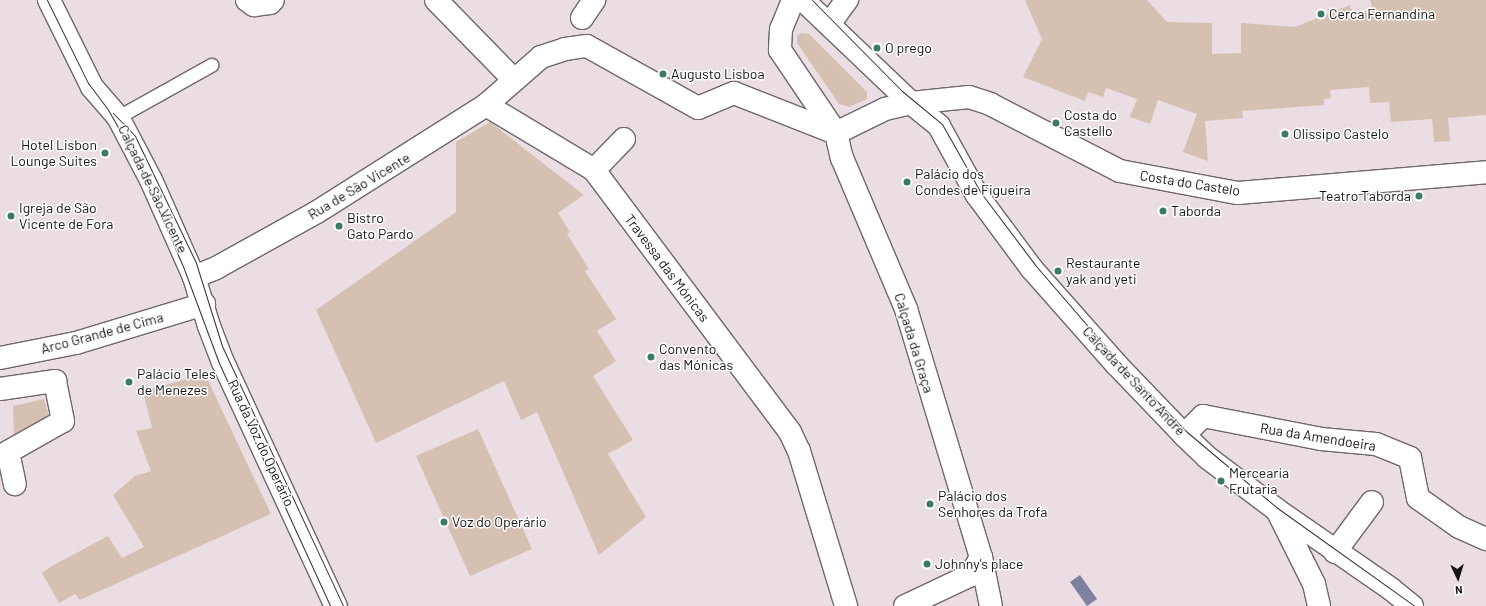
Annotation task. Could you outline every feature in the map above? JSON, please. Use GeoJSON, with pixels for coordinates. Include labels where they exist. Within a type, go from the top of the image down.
{"type":"FeatureCollection","features":[{"type":"Feature","properties":{"kind":"street","name":"Calçada de São Vicente"},"geometry":{"type":"LineString","coordinates":[[49,0],[92,87],[118,117],[151,180],[194,277]]}},
{"type":"Feature","properties":{"kind":"street"},"geometry":{"type":"LineString","coordinates":[[247,0],[254,5],[273,0]]}},
{"type":"Feature","properties":{"kind":"street"},"geometry":{"type":"LineString","coordinates":[[436,0],[514,80]]}},
{"type":"Feature","properties":{"kind":"street","name":"Calçada da Graça"},"geometry":{"type":"LineString","coordinates":[[793,0],[780,29],[780,50],[836,133],[842,158],[906,308],[981,557],[991,606]]}},
{"type":"Feature","properties":{"kind":"street","name":"Calçada de Santo André"},"geometry":{"type":"LineString","coordinates":[[803,0],[830,23],[911,103],[939,126],[976,196],[1032,268],[1116,364],[1184,435],[1208,458],[1277,510],[1335,552],[1392,589],[1412,606]]}},
{"type":"Feature","properties":{"kind":"street"},"geometry":{"type":"LineString","coordinates":[[830,23],[847,0]]}},
{"type":"Feature","properties":{"kind":"street","name":"Rua de São Vicente"},"geometry":{"type":"LineString","coordinates":[[194,277],[216,268],[317,212],[486,105],[541,57],[565,49],[587,46],[698,108],[734,92],[836,133]]}},
{"type":"Feature","properties":{"kind":"street","name":"Costa do Castelo"},"geometry":{"type":"LineString","coordinates":[[911,103],[969,97],[990,104],[1120,171],[1238,193],[1486,172]]}},
{"type":"Feature","properties":{"kind":"street"},"geometry":{"type":"LineString","coordinates":[[836,133],[885,109],[911,103]]}},
{"type":"Feature","properties":{"kind":"street","name":"Travessa das Mónicas"},"geometry":{"type":"LineString","coordinates":[[486,105],[594,170],[790,432],[799,451],[846,606]]}},
{"type":"Feature","properties":{"kind":"street"},"geometry":{"type":"LineString","coordinates":[[594,170],[624,139]]}},
{"type":"Feature","properties":{"kind":"street","name":"Rua da Voz do Operário"},"geometry":{"type":"LineString","coordinates":[[194,277],[223,362],[336,606]]}},
{"type":"Feature","properties":{"kind":"street","name":"Arco Grande de Cima"},"geometry":{"type":"LineString","coordinates":[[0,358],[54,348],[204,304]]}},
{"type":"Feature","properties":{"kind":"street"},"geometry":{"type":"LineString","coordinates":[[0,375],[52,367],[54,348]]}},
{"type":"Feature","properties":{"kind":"street"},"geometry":{"type":"LineString","coordinates":[[0,389],[55,381],[64,421],[8,452],[15,484]]}},
{"type":"Feature","properties":{"kind":"street","name":"Rua da Amendoeira"},"geometry":{"type":"LineString","coordinates":[[1184,435],[1204,416],[1321,439],[1376,444],[1410,458],[1418,498],[1459,527],[1486,539]]}},
{"type":"Feature","properties":{"kind":"street"},"geometry":{"type":"LineString","coordinates":[[1335,552],[1372,502]]}},
{"type":"Feature","properties":{"kind":"street"},"geometry":{"type":"LineString","coordinates":[[1277,510],[1314,584],[1319,606]]}},
{"type":"Feature","properties":{"kind":"street"},"geometry":{"type":"LineString","coordinates":[[905,606],[971,575],[981,557]]}},
{"type":"Feature","properties":{"kind":"lane"},"geometry":{"type":"LineString","coordinates":[[118,117],[211,65]]}},
{"type":"Feature","properties":{"kind":"shaded area"},"geometry":{"type":"Polygon","coordinates":[[[1025,0],[1147,0],[1167,22],[1212,23],[1212,54],[1241,53],[1241,23],[1295,27],[1350,5],[1354,16],[1373,9],[1370,0],[1486,0],[1486,115],[1448,118],[1450,141],[1434,142],[1432,119],[1391,122],[1389,102],[1370,103],[1369,87],[1330,90],[1331,98],[1324,99],[1324,105],[1242,111],[1243,118],[1205,121],[1208,161],[1183,152],[1197,114],[1158,100],[1150,124],[1130,117],[1137,99],[1106,88],[1103,97],[1088,92],[1085,101],[1023,77],[1042,39],[1025,0]]]}},
{"type":"Feature","properties":{"kind":"shaded area"},"geometry":{"type":"Polygon","coordinates":[[[801,33],[809,34],[867,92],[867,99],[849,107],[839,104],[797,43],[797,36],[801,33]]]}},
{"type":"Feature","properties":{"kind":"shaded area"},"geometry":{"type":"Polygon","coordinates":[[[490,122],[584,195],[558,213],[570,232],[567,234],[589,269],[585,271],[616,319],[597,331],[616,361],[593,376],[633,440],[608,454],[646,517],[599,555],[537,412],[521,420],[504,381],[376,443],[316,310],[456,212],[456,142],[490,122]]]}},
{"type":"Feature","properties":{"kind":"shaded area"},"geometry":{"type":"Polygon","coordinates":[[[205,374],[271,514],[80,600],[75,594],[59,603],[42,573],[52,566],[108,536],[122,558],[144,547],[113,495],[135,476],[151,471],[136,431],[152,428],[143,391],[205,374]]]}},
{"type":"Feature","properties":{"kind":"shaded area"},"geometry":{"type":"Polygon","coordinates":[[[44,399],[50,419],[14,436],[13,406],[44,399]]]}},
{"type":"Feature","properties":{"kind":"shaded area"},"geometry":{"type":"Polygon","coordinates":[[[478,429],[532,549],[470,576],[416,456],[478,429]]]}},
{"type":"Feature","properties":{"kind":"water"},"geometry":{"type":"Polygon","coordinates":[[[1080,575],[1097,599],[1087,606],[1070,582],[1080,575]]]}},
{"type":"Feature","properties":{"kind":"tram line"},"geometry":{"type":"LineString","coordinates":[[47,0],[88,83],[107,108],[138,162],[184,269],[219,363],[330,606]]}},
{"type":"Feature","properties":{"kind":"tram line"},"geometry":{"type":"LineString","coordinates":[[812,0],[902,91],[942,124],[981,193],[1036,266],[1117,360],[1187,432],[1276,507],[1415,606]]}},
{"type":"Feature","properties":{"kind":"tram line"},"geometry":{"type":"LineString","coordinates":[[113,113],[135,136],[196,263],[222,346],[343,606]]}},
{"type":"Feature","properties":{"kind":"place","name":"Cerca Fernandina"},"geometry":{"type":"Point","coordinates":[1321,14]}},
{"type":"Feature","properties":{"kind":"place","name":"O prego"},"geometry":{"type":"Point","coordinates":[877,48]}},
{"type":"Feature","properties":{"kind":"place","name":"Augusto Lisboa"},"geometry":{"type":"Point","coordinates":[663,74]}},
{"type":"Feature","properties":{"kind":"place","name":"Costa do Castello"},"geometry":{"type":"Point","coordinates":[1056,123]}},
{"type":"Feature","properties":{"kind":"place","name":"Olissipo Castelo"},"geometry":{"type":"Point","coordinates":[1285,134]}},
{"type":"Feature","properties":{"kind":"place","name":"Hotel Lisbon Lounge Suites"},"geometry":{"type":"Point","coordinates":[105,153]}},
{"type":"Feature","properties":{"kind":"place","name":"Palácio dos Condes de Figueira"},"geometry":{"type":"Point","coordinates":[907,182]}},
{"type":"Feature","properties":{"kind":"place","name":"Teatro Taborda"},"geometry":{"type":"Point","coordinates":[1419,196]}},
{"type":"Feature","properties":{"kind":"place","name":"Taborda"},"geometry":{"type":"Point","coordinates":[1163,211]}},
{"type":"Feature","properties":{"kind":"place","name":"Igreja de São Vicente de Fora"},"geometry":{"type":"Point","coordinates":[11,216]}},
{"type":"Feature","properties":{"kind":"place","name":"Bistro Gato Pardo"},"geometry":{"type":"Point","coordinates":[339,226]}},
{"type":"Feature","properties":{"kind":"place","name":"Restaurante yak and yeti"},"geometry":{"type":"Point","coordinates":[1058,271]}},
{"type":"Feature","properties":{"kind":"place","name":"Convento das Mónicas"},"geometry":{"type":"Point","coordinates":[651,357]}},
{"type":"Feature","properties":{"kind":"place","name":"Palácio Teles de Menezes"},"geometry":{"type":"Point","coordinates":[129,382]}},
{"type":"Feature","properties":{"kind":"place","name":"Mercearia Frutaria"},"geometry":{"type":"Point","coordinates":[1221,481]}},
{"type":"Feature","properties":{"kind":"place","name":"Palácio dos Senhores da Trofa"},"geometry":{"type":"Point","coordinates":[930,504]}},
{"type":"Feature","properties":{"kind":"place","name":"Voz do Operário"},"geometry":{"type":"Point","coordinates":[444,522]}},
{"type":"Feature","properties":{"kind":"place","name":"Johnny's place"},"geometry":{"type":"Point","coordinates":[927,564]}}]}
